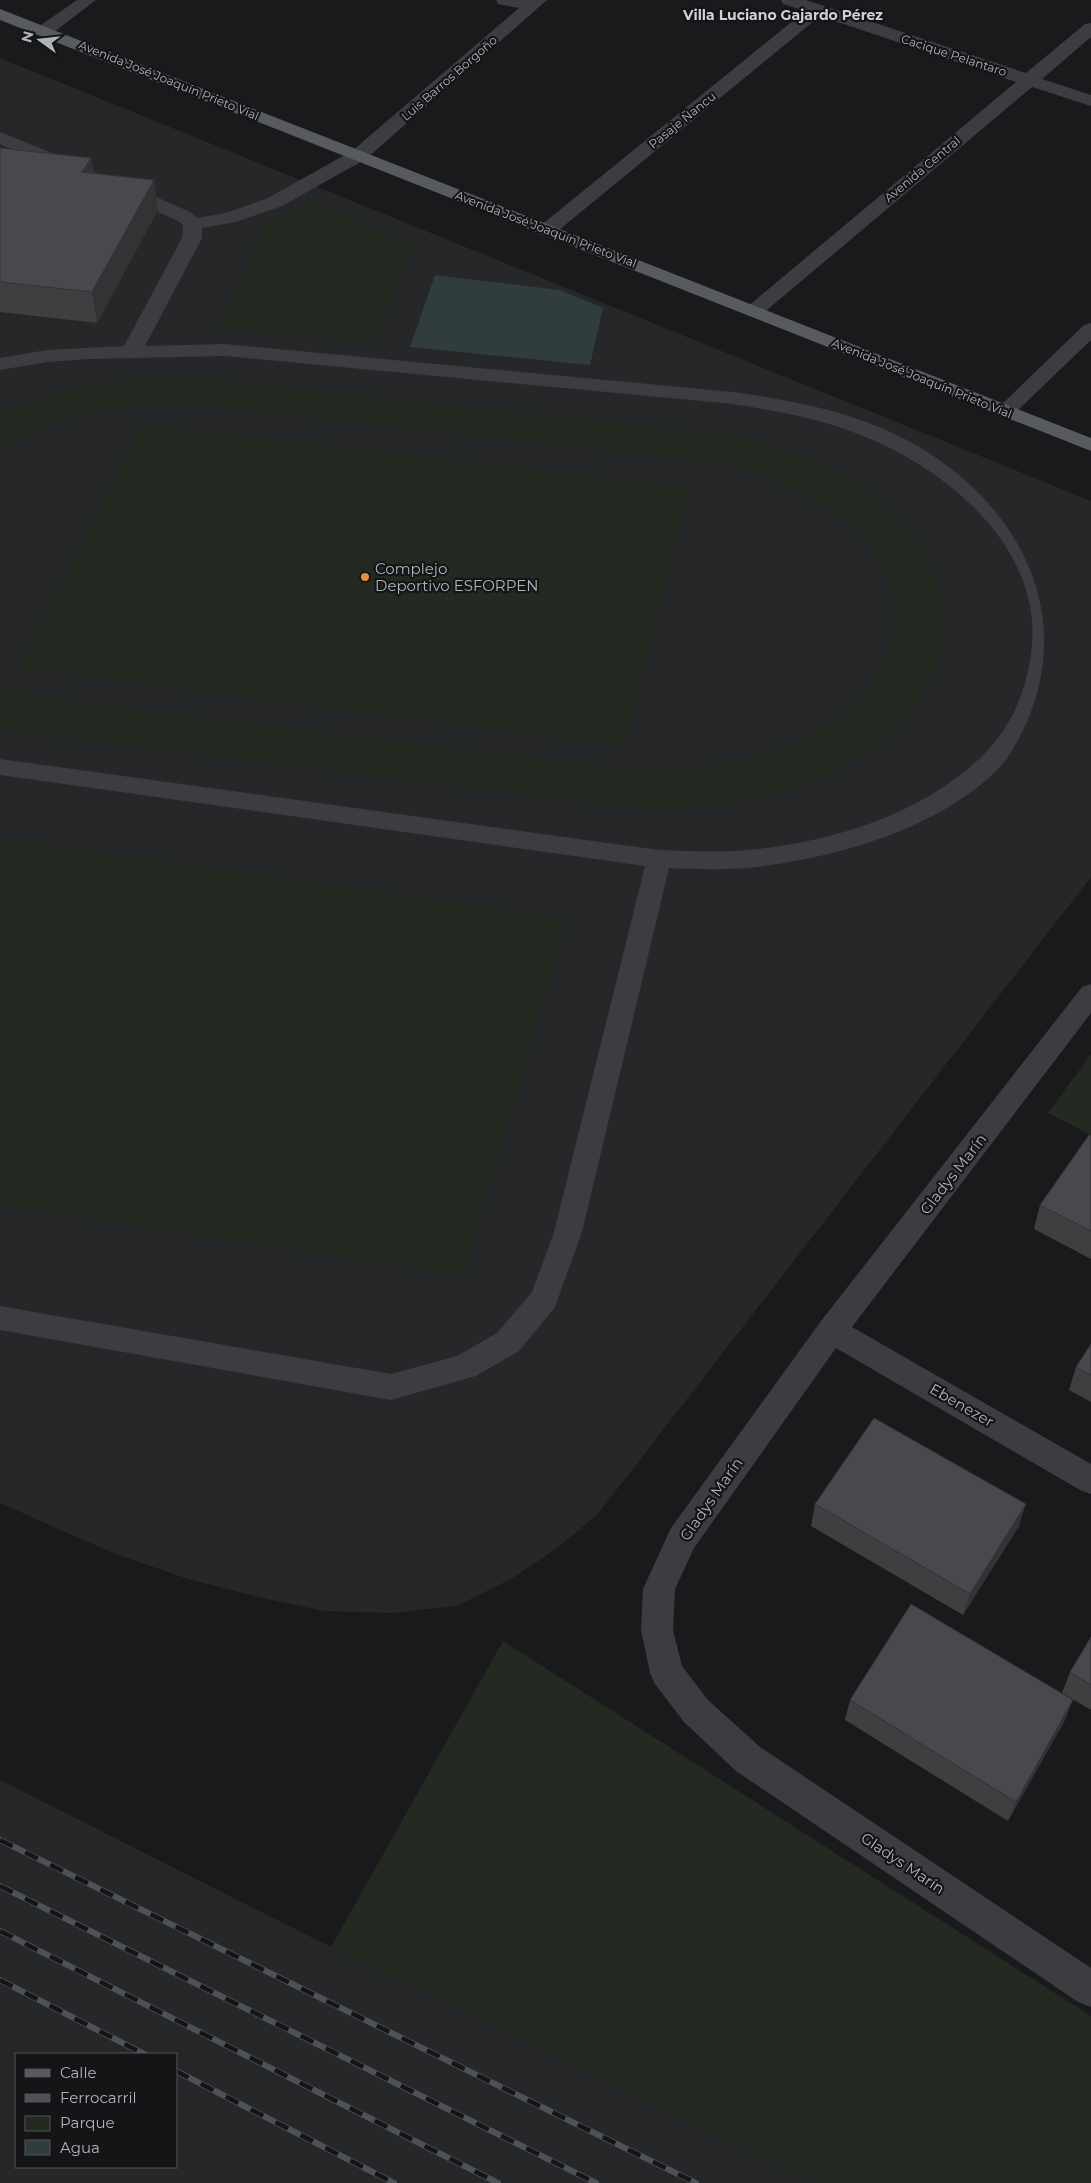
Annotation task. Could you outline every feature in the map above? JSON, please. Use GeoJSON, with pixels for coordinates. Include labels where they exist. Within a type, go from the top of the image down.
{"type":"FeatureCollection","features":[{"type":"Feature","properties":{"kind":"main road","name":"Avenida José Joaquín Prieto Vial"},"geometry":{"type":"LineString","coordinates":[[0,14],[1091,445]]}},
{"type":"Feature","properties":{"kind":"street"},"geometry":{"type":"LineString","coordinates":[[44,31],[88,0]]}},
{"type":"Feature","properties":{"kind":"street"},"geometry":{"type":"LineString","coordinates":[[504,0],[536,3]]}},
{"type":"Feature","properties":{"kind":"street","name":"Cacique Pelantaro"},"geometry":{"type":"LineString","coordinates":[[789,0],[1091,101]]}},
{"type":"Feature","properties":{"kind":"street","name":"Luis Barros Borgoño"},"geometry":{"type":"LineString","coordinates":[[193,224],[220,220],[275,202],[359,155],[536,3]]}},
{"type":"Feature","properties":{"kind":"street","name":"Pasaje Ñancu"},"geometry":{"type":"LineString","coordinates":[[547,230],[818,10]]}},
{"type":"Feature","properties":{"kind":"street","name":"Avenida Central"},"geometry":{"type":"LineString","coordinates":[[754,311],[1091,28]]}},
{"type":"Feature","properties":{"kind":"street"},"geometry":{"type":"LineString","coordinates":[[0,137],[175,212],[193,224],[192,238],[130,353]]}},
{"type":"Feature","properties":{"kind":"street"},"geometry":{"type":"LineString","coordinates":[[1006,411],[1091,329]]}},
{"type":"Feature","properties":{"kind":"street"},"geometry":{"type":"LineString","coordinates":[[0,364],[55,356],[224,350],[733,398],[774,404],[845,422],[889,439],[923,457],[982,500],[1005,525],[1019,545],[1037,580],[1046,610],[1048,640],[1044,670],[1034,699],[1018,728],[996,755],[968,781],[935,803],[897,822],[854,838],[808,850],[760,858],[710,861],[659,859],[0,767]]}},
{"type":"Feature","properties":{"kind":"street"},"geometry":{"type":"LineString","coordinates":[[0,1318],[391,1387],[465,1367],[508,1342],[545,1298],[568,1232],[659,859]]}},
{"type":"Feature","properties":{"kind":"street","name":"Gladys Marín"},"geometry":{"type":"LineString","coordinates":[[1088,1003],[832,1330],[682,1538],[659,1589],[657,1630],[667,1673],[696,1711],[748,1760],[1091,1988]]}},
{"type":"Feature","properties":{"kind":"street","name":"Ebenezer"},"geometry":{"type":"LineString","coordinates":[[832,1330],[1091,1480]]}},
{"type":"Feature","properties":{"kind":"shaded area"},"geometry":{"type":"Polygon","coordinates":[[[0,58],[1091,501],[1091,877],[598,1514],[561,1545],[513,1578],[457,1606],[392,1613],[324,1611],[267,1599],[188,1579],[113,1553],[0,1503],[0,58]]]}},
{"type":"Feature","properties":{"kind":"shaded area"},"geometry":{"type":"Polygon","coordinates":[[[0,1780],[331,1947],[816,2183],[0,2183],[0,1780]]]}},
{"type":"Feature","properties":{"kind":"green space"},"geometry":{"type":"Polygon","coordinates":[[[313,200],[414,247],[374,342],[218,328],[265,223],[313,200]]]}},
{"type":"Feature","properties":{"kind":"green space"},"geometry":{"type":"Polygon","coordinates":[[[185,376],[740,436],[794,453],[828,468],[861,487],[876,498],[908,530],[930,563],[942,598],[944,632],[937,667],[920,699],[894,730],[859,757],[835,771],[784,791],[757,798],[703,807],[676,809],[649,810],[22,733],[0,727],[0,684],[45,698],[651,771],[677,770],[727,763],[752,757],[776,749],[822,727],[843,712],[867,688],[888,648],[891,637],[893,603],[884,572],[868,545],[845,522],[818,503],[758,474],[728,464],[177,403],[108,410],[86,415],[42,429],[0,448],[0,413],[46,397],[91,386],[137,379],[185,376]]]}},
{"type":"Feature","properties":{"kind":"green space","name":"Complejo Deportivo ESFORPEN"},"geometry":{"type":"Polygon","coordinates":[[[141,423],[689,487],[624,747],[17,668],[141,423]]]}},
{"type":"Feature","properties":{"kind":"green space"},"geometry":{"type":"Polygon","coordinates":[[[0,838],[567,918],[464,1276],[0,1205],[0,838]]]}},
{"type":"Feature","properties":{"kind":"green space"},"geometry":{"type":"Polygon","coordinates":[[[1091,1054],[1091,1135],[1048,1113],[1091,1054]]]}},
{"type":"Feature","properties":{"kind":"green space"},"geometry":{"type":"Polygon","coordinates":[[[503,1641],[1091,2016],[1091,2183],[816,2183],[331,1947],[503,1641]]]}},
{"type":"Feature","properties":{"kind":"water"},"geometry":{"type":"Polygon","coordinates":[[[435,275],[560,290],[603,308],[590,365],[410,347],[435,275]]]}},
{"type":"Feature","properties":{"kind":"building"},"geometry":{"type":"Polygon","coordinates":[[[0,148],[91,158],[82,172],[154,180],[92,292],[0,282],[0,148]]]}},
{"type":"Feature","properties":{"kind":"building"},"geometry":{"type":"Polygon","coordinates":[[[1089,1135],[1091,1136],[1091,1231],[1040,1205],[1089,1135]]]}},
{"type":"Feature","properties":{"kind":"building"},"geometry":{"type":"Polygon","coordinates":[[[1091,1344],[1091,1375],[1076,1367],[1091,1344]]]}},
{"type":"Feature","properties":{"kind":"building"},"geometry":{"type":"Polygon","coordinates":[[[874,1418],[1026,1504],[970,1594],[815,1504],[874,1418]]]}},
{"type":"Feature","properties":{"kind":"building"},"geometry":{"type":"Polygon","coordinates":[[[911,1604],[1073,1700],[1016,1802],[850,1700],[911,1604]]]}},
{"type":"Feature","properties":{"kind":"building"},"geometry":{"type":"Polygon","coordinates":[[[1091,1637],[1091,1685],[1070,1672],[1091,1637]]]}},
{"type":"Feature","properties":{"kind":"railway"},"geometry":{"type":"LineString","coordinates":[[0,1840],[696,2183]]}},
{"type":"Feature","properties":{"kind":"railway"},"geometry":{"type":"LineString","coordinates":[[0,1886],[596,2183]]}},
{"type":"Feature","properties":{"kind":"railway"},"geometry":{"type":"LineString","coordinates":[[0,1931],[498,2183]]}},
{"type":"Feature","properties":{"kind":"railway"},"geometry":{"type":"LineString","coordinates":[[0,1980],[142,2053]]}},
{"type":"Feature","properties":{"kind":"railway"},"geometry":{"type":"LineString","coordinates":[[178,2072],[394,2183]]}},
{"type":"Feature","properties":{"kind":"place","name":"Complejo Deportivo ESFORPEN"},"geometry":{"type":"Point","coordinates":[365,577]}},
{"type":"Feature","properties":{"kind":"district","name":"Villa Luciano Gajardo Pérez"},"geometry":{"type":"Point","coordinates":[783,15]}}]}
